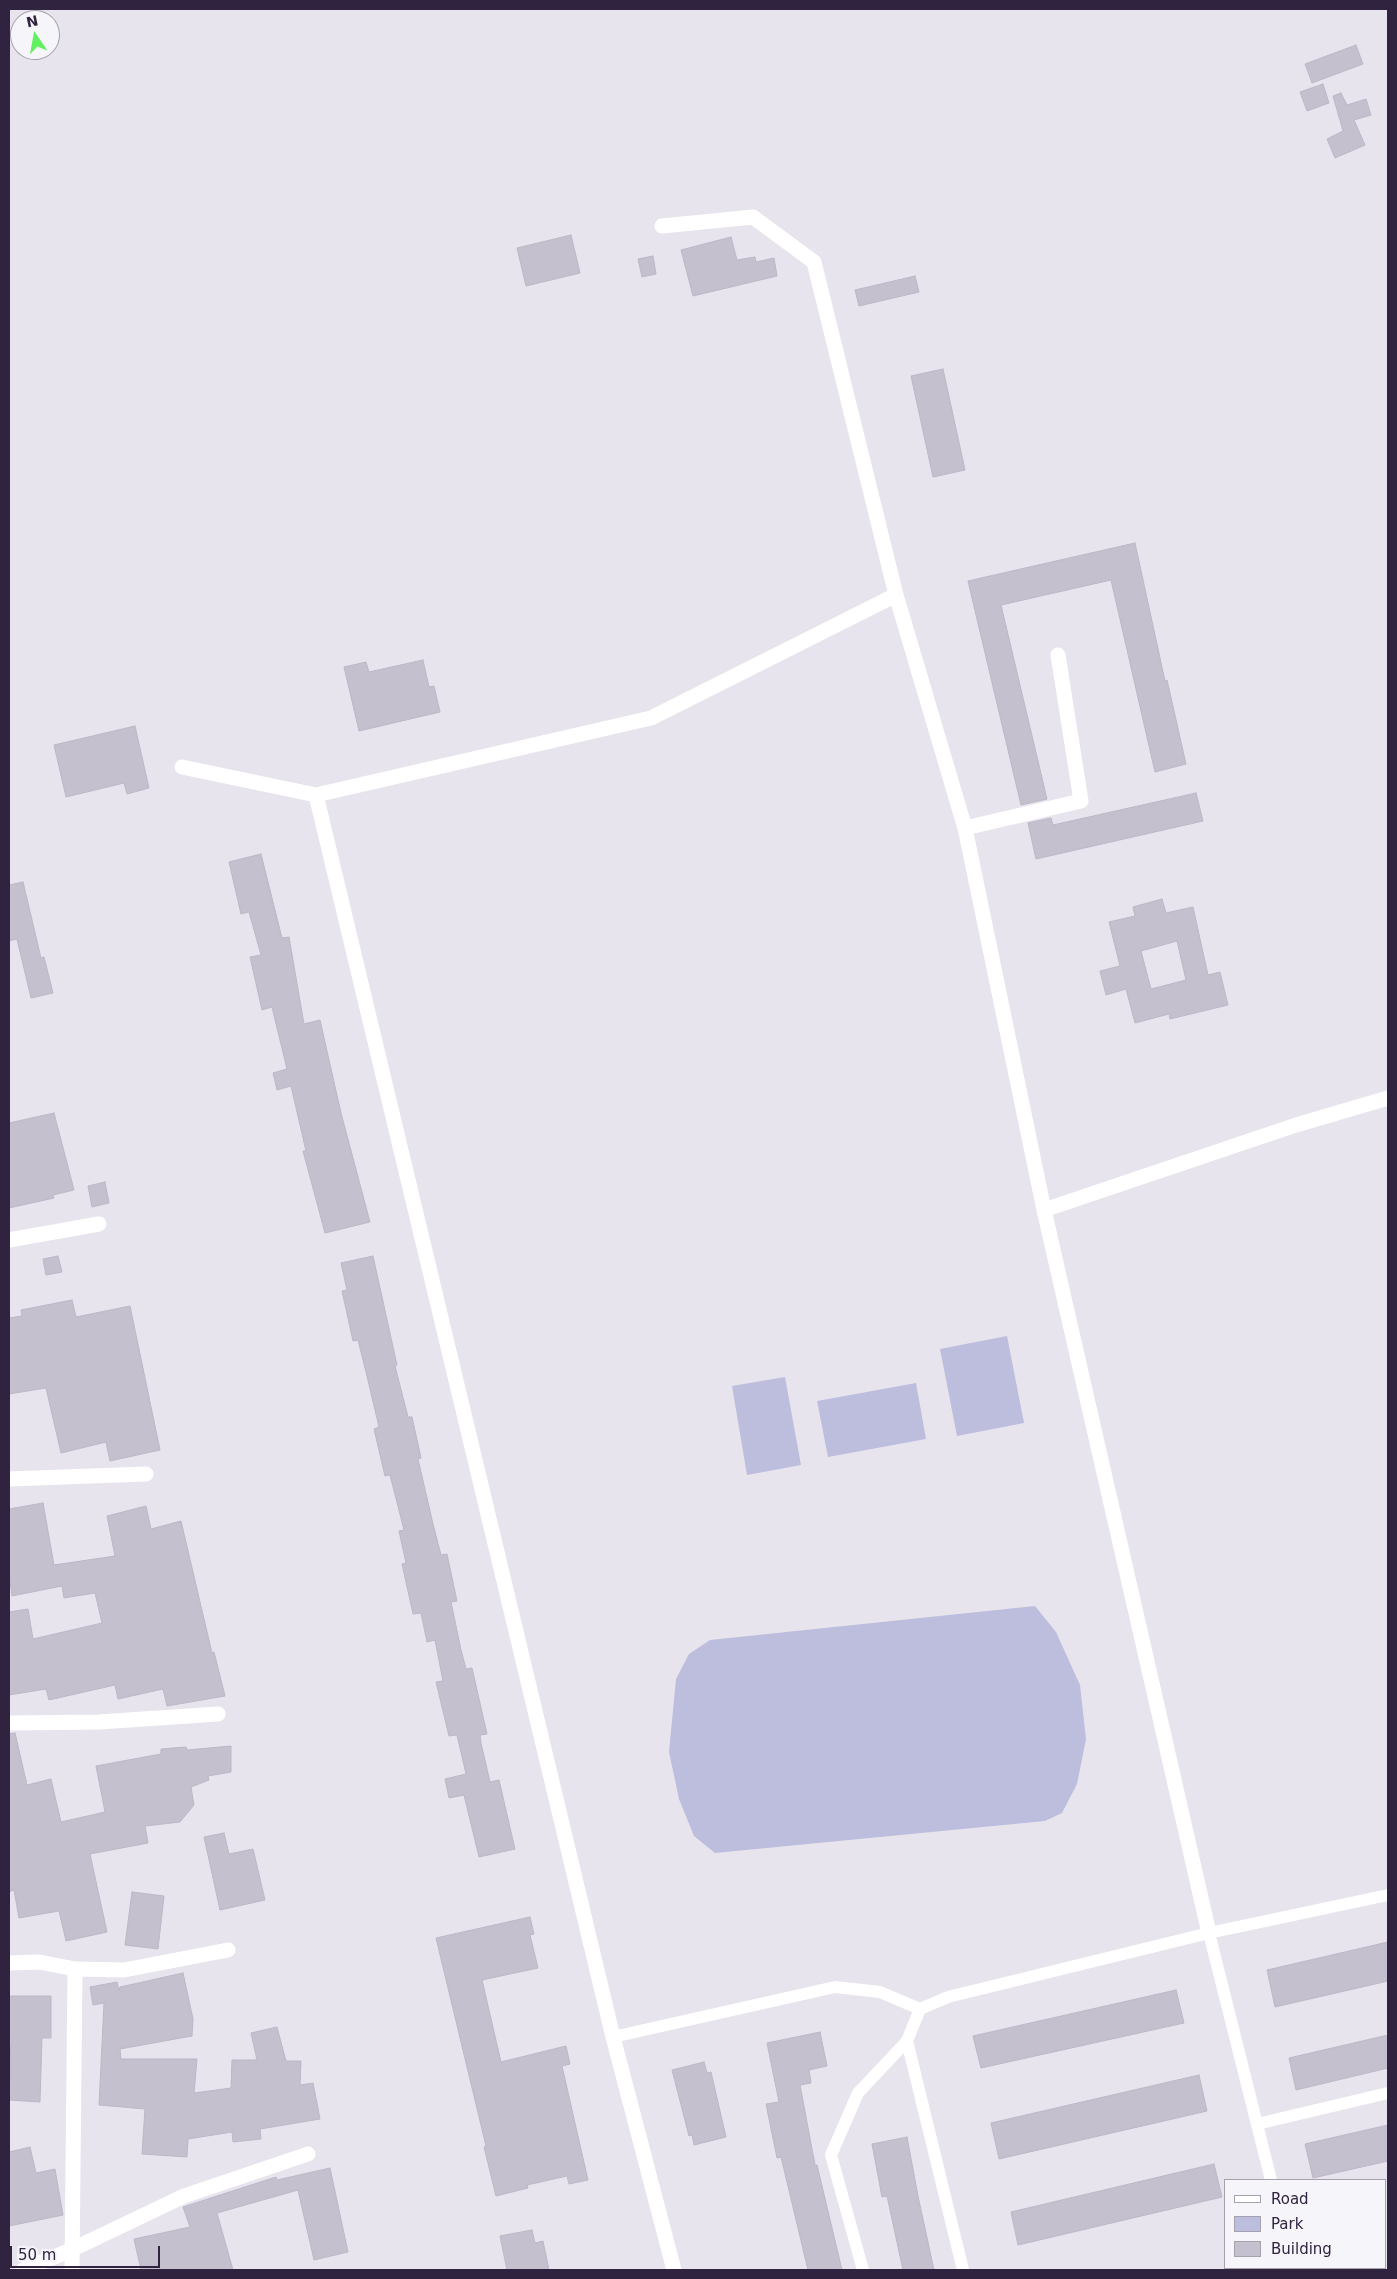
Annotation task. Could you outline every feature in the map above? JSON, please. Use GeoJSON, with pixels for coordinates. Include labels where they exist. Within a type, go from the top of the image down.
{"type":"FeatureCollection","features":[{"type":"Feature","properties":{"kind":"street"},"geometry":{"type":"LineString","coordinates":[[662,226],[753,217],[814,262],[896,595],[965,828],[1044,1210],[1209,1933]]}},
{"type":"Feature","properties":{"kind":"street"},"geometry":{"type":"LineString","coordinates":[[182,767],[316,795],[650,718],[896,595]]}},
{"type":"Feature","properties":{"kind":"street"},"geometry":{"type":"LineString","coordinates":[[965,828],[1081,801],[1058,655]]}},
{"type":"Feature","properties":{"kind":"street"},"geometry":{"type":"LineString","coordinates":[[316,795],[613,2037],[674,2270]]}},
{"type":"Feature","properties":{"kind":"street"},"geometry":{"type":"LineString","coordinates":[[1044,1210],[1296,1125],[1388,1098]]}},
{"type":"Feature","properties":{"kind":"street"},"geometry":{"type":"LineString","coordinates":[[9,1240],[100,1224]]}},
{"type":"Feature","properties":{"kind":"street"},"geometry":{"type":"LineString","coordinates":[[9,1479],[146,1474]]}},
{"type":"Feature","properties":{"kind":"street"},"geometry":{"type":"LineString","coordinates":[[9,1723],[99,1722],[218,1714]]}},
{"type":"Feature","properties":{"kind":"street"},"geometry":{"type":"LineString","coordinates":[[9,1963],[39,1962],[75,1969],[124,1970],[228,1950]]}},
{"type":"Feature","properties":{"kind":"street"},"geometry":{"type":"LineString","coordinates":[[72,2270],[75,1969]]}},
{"type":"Feature","properties":{"kind":"street"},"geometry":{"type":"LineString","coordinates":[[23,2270],[71,2250],[184,2196],[308,2154]]}},
{"type":"Feature","properties":{"kind":"lane"},"geometry":{"type":"LineString","coordinates":[[613,2037],[835,1988],[880,1992],[920,2009],[948,1997],[1209,1933],[1388,1895]]}},
{"type":"Feature","properties":{"kind":"lane"},"geometry":{"type":"LineString","coordinates":[[1209,1933],[1271,2179]]}},
{"type":"Feature","properties":{"kind":"lane"},"geometry":{"type":"LineString","coordinates":[[863,2270],[831,2155],[858,2093],[908,2041],[920,2009]]}},
{"type":"Feature","properties":{"kind":"lane"},"geometry":{"type":"LineString","coordinates":[[908,2041],[963,2270]]}},
{"type":"Feature","properties":{"kind":"lane"},"geometry":{"type":"LineString","coordinates":[[1257,2124],[1388,2093]]}},
{"type":"Feature","properties":{"kind":"green space"},"geometry":{"type":"Polygon","coordinates":[[[1007,1336],[1024,1423],[957,1436],[940,1349],[1007,1336]]]}},
{"type":"Feature","properties":{"kind":"green space"},"geometry":{"type":"Polygon","coordinates":[[[785,1377],[801,1465],[747,1475],[732,1386],[785,1377]]]}},
{"type":"Feature","properties":{"kind":"green space"},"geometry":{"type":"Polygon","coordinates":[[[916,1383],[926,1439],[828,1457],[817,1401],[916,1383]]]}},
{"type":"Feature","properties":{"kind":"green space"},"geometry":{"type":"Polygon","coordinates":[[[1035,1606],[1056,1632],[1080,1685],[1086,1739],[1077,1784],[1062,1813],[1045,1821],[715,1853],[694,1836],[679,1799],[669,1752],[676,1679],[689,1654],[710,1640],[1035,1606]]]}},
{"type":"Feature","properties":{"kind":"building"},"geometry":{"type":"Polygon","coordinates":[[[1356,45],[1363,64],[1312,83],[1305,64],[1356,45]]]}},
{"type":"Feature","properties":{"kind":"building"},"geometry":{"type":"Polygon","coordinates":[[[1323,84],[1329,103],[1307,111],[1300,92],[1323,84]]]}},
{"type":"Feature","properties":{"kind":"building"},"geometry":{"type":"Polygon","coordinates":[[[1341,93],[1347,105],[1366,99],[1371,115],[1354,120],[1365,145],[1335,158],[1327,139],[1343,131],[1333,96],[1341,93]]]}},
{"type":"Feature","properties":{"kind":"building"},"geometry":{"type":"Polygon","coordinates":[[[571,235],[580,273],[526,286],[517,248],[571,235]]]}},
{"type":"Feature","properties":{"kind":"building"},"geometry":{"type":"Polygon","coordinates":[[[731,237],[737,260],[755,257],[756,262],[774,258],[777,276],[693,296],[681,250],[731,237]]]}},
{"type":"Feature","properties":{"kind":"building"},"geometry":{"type":"Polygon","coordinates":[[[653,256],[656,274],[642,277],[638,259],[653,256]]]}},
{"type":"Feature","properties":{"kind":"building"},"geometry":{"type":"Polygon","coordinates":[[[915,276],[919,292],[859,306],[855,290],[915,276]]]}},
{"type":"Feature","properties":{"kind":"building"},"geometry":{"type":"Polygon","coordinates":[[[943,369],[965,470],[933,477],[911,376],[943,369]]]}},
{"type":"Feature","properties":{"kind":"building"},"geometry":{"type":"Polygon","coordinates":[[[1135,543],[1165,681],[1167,680],[1186,764],[1155,772],[1111,580],[1001,605],[1047,799],[1021,805],[968,581],[1135,543]]]}},
{"type":"Feature","properties":{"kind":"building"},"geometry":{"type":"Polygon","coordinates":[[[423,660],[429,687],[434,686],[440,712],[359,731],[344,667],[366,662],[369,672],[423,660]]]}},
{"type":"Feature","properties":{"kind":"building"},"geometry":{"type":"Polygon","coordinates":[[[135,726],[149,788],[127,794],[124,783],[66,797],[54,745],[135,726]]]}},
{"type":"Feature","properties":{"kind":"building"},"geometry":{"type":"Polygon","coordinates":[[[1196,793],[1203,821],[1036,859],[1028,823],[1051,818],[1053,825],[1196,793]]]}},
{"type":"Feature","properties":{"kind":"building"},"geometry":{"type":"Polygon","coordinates":[[[261,854],[282,938],[289,937],[304,1024],[320,1020],[341,1113],[370,1222],[325,1233],[303,1151],[306,1151],[291,1086],[277,1090],[273,1073],[287,1069],[272,1007],[262,1010],[250,957],[261,955],[249,912],[241,914],[229,862],[261,854]]]}},
{"type":"Feature","properties":{"kind":"building"},"geometry":{"type":"Polygon","coordinates":[[[23,882],[41,958],[44,957],[53,993],[31,998],[17,939],[9,941],[9,885],[23,882]]]}},
{"type":"Feature","properties":{"kind":"building"},"geometry":{"type":"Polygon","coordinates":[[[1162,899],[1166,913],[1193,907],[1208,975],[1220,972],[1228,1005],[1170,1019],[1169,1014],[1135,1023],[1126,989],[1106,995],[1100,971],[1120,966],[1109,922],[1135,916],[1133,907],[1162,899]],[[1177,941],[1141,951],[1151,989],[1186,980],[1177,941]]]}},
{"type":"Feature","properties":{"kind":"building"},"geometry":{"type":"Polygon","coordinates":[[[54,1113],[74,1190],[53,1195],[54,1198],[9,1208],[9,1123],[54,1113]]]}},
{"type":"Feature","properties":{"kind":"building"},"geometry":{"type":"Polygon","coordinates":[[[105,1182],[109,1203],[92,1207],[88,1186],[105,1182]]]}},
{"type":"Feature","properties":{"kind":"building"},"geometry":{"type":"Polygon","coordinates":[[[58,1256],[62,1272],[46,1275],[43,1259],[58,1256]]]}},
{"type":"Feature","properties":{"kind":"building"},"geometry":{"type":"Polygon","coordinates":[[[373,1256],[397,1365],[395,1366],[408,1417],[412,1417],[421,1458],[418,1459],[433,1524],[441,1555],[447,1554],[457,1601],[451,1602],[461,1650],[466,1669],[472,1668],[487,1734],[480,1735],[490,1782],[499,1780],[515,1849],[479,1857],[464,1795],[449,1798],[445,1779],[466,1774],[457,1735],[449,1736],[436,1682],[443,1681],[435,1640],[427,1642],[421,1613],[413,1614],[402,1564],[406,1563],[399,1531],[404,1530],[390,1475],[385,1476],[374,1429],[379,1427],[358,1340],[353,1341],[342,1291],[347,1290],[341,1263],[373,1256]]]}},
{"type":"Feature","properties":{"kind":"building"},"geometry":{"type":"Polygon","coordinates":[[[72,1300],[76,1317],[130,1306],[160,1450],[110,1461],[106,1442],[61,1453],[46,1388],[9,1394],[9,1318],[22,1316],[21,1310],[72,1300]]]}},
{"type":"Feature","properties":{"kind":"building"},"geometry":{"type":"Polygon","coordinates":[[[43,1503],[54,1565],[115,1556],[107,1516],[146,1506],[151,1529],[181,1521],[212,1653],[214,1652],[225,1696],[167,1706],[163,1689],[118,1699],[115,1685],[49,1700],[46,1689],[9,1695],[9,1612],[28,1609],[33,1639],[102,1623],[95,1593],[64,1598],[62,1586],[12,1596],[9,1575],[9,1509],[43,1503]]]}},
{"type":"Feature","properties":{"kind":"building"},"geometry":{"type":"Polygon","coordinates":[[[15,1733],[27,1785],[51,1779],[61,1822],[105,1812],[96,1766],[161,1754],[161,1749],[186,1747],[187,1750],[231,1746],[231,1772],[208,1776],[209,1780],[191,1787],[194,1805],[180,1822],[145,1826],[148,1843],[90,1854],[107,1932],[66,1941],[59,1911],[19,1918],[14,1890],[9,1892],[9,1734],[15,1733]]]}},
{"type":"Feature","properties":{"kind":"building"},"geometry":{"type":"Polygon","coordinates":[[[224,1833],[229,1854],[253,1849],[265,1900],[220,1910],[204,1837],[224,1833]]]}},
{"type":"Feature","properties":{"kind":"building"},"geometry":{"type":"Polygon","coordinates":[[[132,1892],[164,1896],[158,1949],[125,1945],[132,1892]]]}},
{"type":"Feature","properties":{"kind":"building"},"geometry":{"type":"Polygon","coordinates":[[[530,1917],[534,1934],[530,1935],[538,1968],[482,1980],[501,2062],[566,2046],[570,2064],[562,2066],[588,2180],[569,2184],[567,2176],[527,2185],[528,2188],[496,2196],[484,2147],[486,2146],[436,1938],[530,1917]]]}},
{"type":"Feature","properties":{"kind":"building"},"geometry":{"type":"Polygon","coordinates":[[[1388,1942],[1388,1981],[1275,2007],[1267,1970],[1388,1942]]]}},
{"type":"Feature","properties":{"kind":"building"},"geometry":{"type":"Polygon","coordinates":[[[183,1973],[193,2019],[192,2036],[120,2049],[121,2059],[197,2059],[194,2093],[231,2088],[232,2060],[257,2060],[251,2033],[277,2027],[286,2061],[301,2061],[300,2085],[313,2083],[320,2119],[260,2129],[261,2139],[233,2142],[232,2132],[188,2139],[187,2157],[142,2154],[145,2109],[99,2105],[104,2003],[93,2005],[90,1987],[117,1982],[119,1991],[120,1987],[183,1973]]]}},
{"type":"Feature","properties":{"kind":"building"},"geometry":{"type":"Polygon","coordinates":[[[1176,1990],[1184,2023],[981,2068],[973,2036],[1176,1990]]]}},
{"type":"Feature","properties":{"kind":"building"},"geometry":{"type":"Polygon","coordinates":[[[9,1996],[51,1996],[51,2038],[42,2038],[40,2102],[9,2100],[11,2038],[9,2038],[9,1996]]]}},
{"type":"Feature","properties":{"kind":"building"},"geometry":{"type":"Polygon","coordinates":[[[820,2032],[827,2066],[809,2070],[811,2083],[800,2085],[815,2165],[817,2165],[842,2270],[808,2270],[781,2157],[777,2158],[766,2104],[779,2102],[767,2043],[820,2032]]]}},
{"type":"Feature","properties":{"kind":"building"},"geometry":{"type":"Polygon","coordinates":[[[1388,2035],[1388,2068],[1296,2090],[1289,2058],[1388,2035]]]}},
{"type":"Feature","properties":{"kind":"building"},"geometry":{"type":"Polygon","coordinates":[[[704,2062],[707,2073],[711,2072],[726,2137],[694,2145],[692,2135],[689,2136],[672,2070],[704,2062]]]}},
{"type":"Feature","properties":{"kind":"building"},"geometry":{"type":"Polygon","coordinates":[[[1199,2075],[1207,2111],[999,2159],[991,2123],[1199,2075]]]}},
{"type":"Feature","properties":{"kind":"building"},"geometry":{"type":"Polygon","coordinates":[[[1388,2125],[1388,2161],[1313,2178],[1305,2144],[1388,2125]]]}},
{"type":"Feature","properties":{"kind":"building"},"geometry":{"type":"Polygon","coordinates":[[[907,2137],[934,2270],[903,2270],[887,2196],[882,2197],[872,2144],[907,2137]]]}},
{"type":"Feature","properties":{"kind":"building"},"geometry":{"type":"Polygon","coordinates":[[[30,2147],[36,2173],[55,2169],[63,2215],[9,2226],[9,2152],[30,2147]]]}},
{"type":"Feature","properties":{"kind":"building"},"geometry":{"type":"Polygon","coordinates":[[[1214,2164],[1222,2197],[1018,2245],[1011,2212],[1214,2164]]]}},
{"type":"Feature","properties":{"kind":"building"},"geometry":{"type":"Polygon","coordinates":[[[330,2168],[348,2252],[314,2260],[298,2190],[217,2213],[233,2270],[141,2270],[134,2239],[190,2227],[183,2207],[276,2177],[277,2180],[330,2168]]]}},
{"type":"Feature","properties":{"kind":"building"},"geometry":{"type":"Polygon","coordinates":[[[532,2230],[535,2243],[543,2241],[549,2270],[507,2270],[500,2236],[532,2230]]]}}]}
